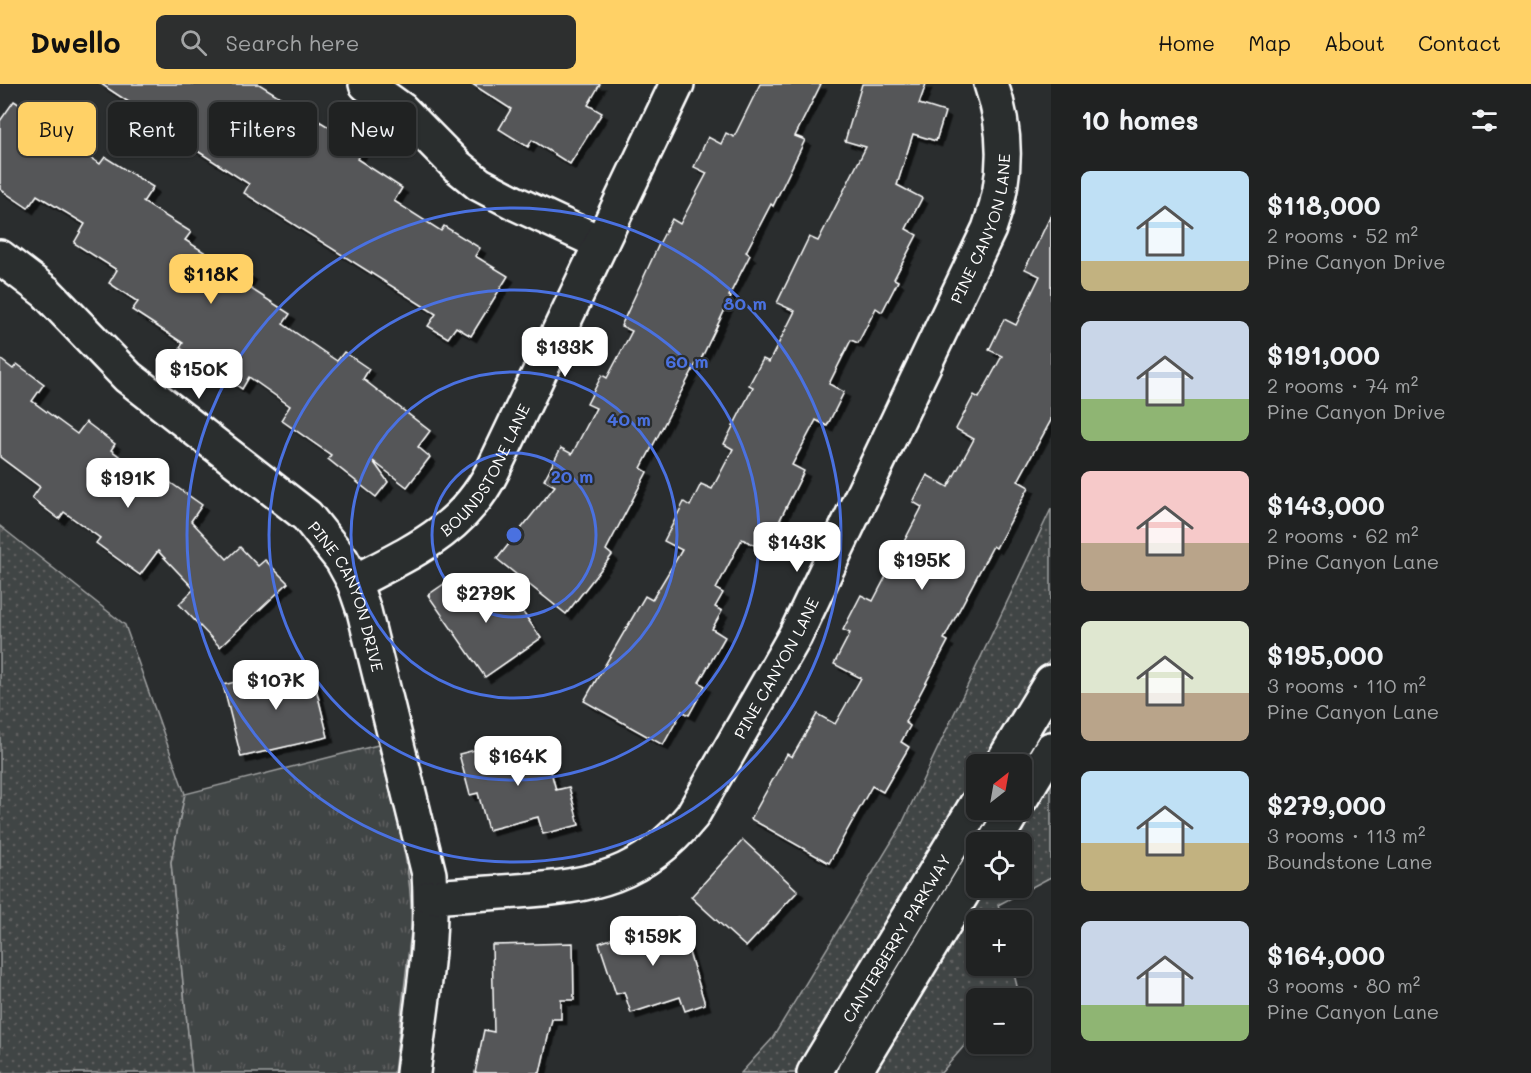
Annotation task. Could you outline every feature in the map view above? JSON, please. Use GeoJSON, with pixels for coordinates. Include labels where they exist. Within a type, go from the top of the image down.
{"type":"FeatureCollection","features":[{"type":"Feature","properties":{"kind":"street"},"geometry":{"type":"LineString","coordinates":[[366,84],[402,110],[479,184],[601,243]]}},
{"type":"Feature","properties":{"kind":"street","name":"BOUNDSTONE LANE"},"geometry":{"type":"LineString","coordinates":[[354,582],[441,534],[461,516],[488,481],[677,84]]}},
{"type":"Feature","properties":{"kind":"street","name":"PINE CANYON LANE"},"geometry":{"type":"LineString","coordinates":[[431,897],[565,888],[607,878],[636,866],[651,856],[692,816],[795,636],[989,229],[1001,191],[1003,163],[1001,124],[991,84]]}},
{"type":"Feature","properties":{"kind":"street","name":"PINE CANYON DRIVE"},"geometry":{"type":"LineString","coordinates":[[0,258],[46,292],[128,377],[296,506],[327,540],[342,560],[354,582],[364,611],[429,874],[430,925],[413,1073]]}},
{"type":"Feature","properties":{"kind":"street"},"geometry":{"type":"LineString","coordinates":[[1007,754],[1051,682]]}},
{"type":"Feature","properties":{"kind":"street"},"geometry":{"type":"LineString","coordinates":[[1032,780],[1051,749]]}},
{"type":"Feature","properties":{"kind":"street","name":"CANTERBERRY PARKWAY"},"geometry":{"type":"LineString","coordinates":[[814,1073],[967,820]]}},
{"type":"Feature","properties":{"kind":"street","name":"CANTERBERRY PARKWAY"},"geometry":{"type":"LineString","coordinates":[[854,1073],[966,888]]}},
{"type":"Feature","properties":{"kind":"green space"},"geometry":{"type":"Polygon","coordinates":[[[1051,509],[1051,658],[993,754],[966,754],[966,797],[797,1073],[741,1073],[772,1039],[900,828],[1051,509]]]}},
{"type":"Feature","properties":{"kind":"green space"},"geometry":{"type":"Polygon","coordinates":[[[0,526],[125,625],[185,794],[171,862],[192,1073],[0,1073],[0,526]]]}},
{"type":"Feature","properties":{"kind":"green space"},"geometry":{"type":"Polygon","coordinates":[[[1051,699],[1051,728],[1032,759],[1032,754],[1017,754],[1051,699]]]}},
{"type":"Feature","properties":{"kind":"green space"},"geometry":{"type":"Polygon","coordinates":[[[378,745],[406,860],[411,907],[411,931],[394,1073],[192,1073],[171,862],[185,794],[378,745]]]}},
{"type":"Feature","properties":{"kind":"green space"},"geometry":{"type":"Polygon","coordinates":[[[1051,770],[1051,877],[1032,887],[1032,832],[1014,832],[1021,820],[1032,820],[1032,802],[1051,770]]]}},
{"type":"Feature","properties":{"kind":"green space"},"geometry":{"type":"Polygon","coordinates":[[[973,898],[1011,898],[998,905],[999,910],[966,910],[966,976],[1014,976],[1017,986],[1015,988],[966,988],[966,1044],[941,1073],[867,1073],[973,898]]]}},
{"type":"Feature","properties":{"kind":"building"},"geometry":{"type":"Polygon","coordinates":[[[101,84],[259,84],[288,102],[209,102],[209,156],[317,156],[317,120],[329,127],[329,156],[359,156],[357,159],[402,188],[394,201],[441,231],[444,226],[480,248],[475,256],[508,276],[471,336],[456,327],[448,338],[428,326],[436,314],[244,193],[249,184],[197,151],[197,102],[129,102],[101,84]]]}},
{"type":"Feature","properties":{"kind":"building"},"geometry":{"type":"Polygon","coordinates":[[[472,84],[600,84],[588,105],[602,113],[570,164],[532,140],[528,147],[499,129],[511,109],[472,84]]]}},
{"type":"Feature","properties":{"kind":"building"},"geometry":{"type":"Polygon","coordinates":[[[760,84],[821,84],[795,136],[805,140],[773,206],[771,204],[746,252],[750,255],[699,363],[697,362],[641,468],[647,472],[606,550],[612,555],[566,614],[497,559],[555,486],[544,480],[561,448],[572,454],[596,408],[587,404],[602,375],[607,378],[632,331],[621,326],[660,242],[672,219],[680,224],[707,173],[694,167],[708,137],[721,144],[726,133],[734,137],[760,84]]]}},
{"type":"Feature","properties":{"kind":"building"},"geometry":{"type":"Polygon","coordinates":[[[862,84],[926,84],[919,104],[945,112],[936,141],[913,134],[897,185],[922,198],[906,229],[917,235],[894,279],[898,281],[882,312],[876,308],[858,343],[851,340],[829,384],[844,392],[827,426],[816,420],[792,465],[804,471],[765,550],[742,539],[716,589],[723,593],[715,607],[722,611],[712,629],[725,637],[699,682],[705,686],[689,715],[682,711],[663,745],[584,701],[645,596],[652,600],[682,550],[664,541],[684,502],[690,506],[701,484],[712,489],[733,449],[724,444],[753,387],[749,385],[763,359],[769,362],[795,311],[777,303],[809,237],[818,241],[866,147],[845,141],[862,84]]]}},
{"type":"Feature","properties":{"kind":"building"},"geometry":{"type":"Polygon","coordinates":[[[14,101],[18,104],[18,156],[87,156],[100,164],[105,157],[153,187],[143,202],[191,232],[185,240],[231,269],[234,264],[251,275],[245,285],[290,314],[283,324],[337,361],[344,352],[369,369],[363,379],[430,431],[418,447],[430,457],[407,487],[373,461],[388,482],[376,497],[328,459],[331,455],[281,420],[290,406],[249,377],[242,389],[180,348],[183,343],[132,310],[138,302],[109,283],[117,270],[74,243],[85,224],[37,195],[28,208],[0,189],[0,121],[14,101]]]}},
{"type":"Feature","properties":{"kind":"building"},"geometry":{"type":"Polygon","coordinates":[[[1051,215],[1051,420],[1018,481],[1029,487],[996,548],[993,546],[944,639],[948,641],[905,722],[910,726],[901,742],[909,747],[883,792],[872,786],[829,863],[751,819],[787,754],[792,757],[817,714],[835,724],[861,678],[834,664],[850,633],[843,630],[861,595],[873,601],[922,507],[913,502],[927,475],[948,487],[974,439],[956,429],[974,395],[979,398],[1002,356],[989,350],[1004,319],[1016,325],[1040,276],[1025,269],[1051,215]]]}},
{"type":"Feature","properties":{"kind":"building"},"geometry":{"type":"Polygon","coordinates":[[[0,359],[13,369],[17,364],[44,384],[32,401],[77,434],[86,422],[115,444],[111,450],[163,488],[168,481],[202,505],[191,521],[227,559],[240,547],[258,566],[265,560],[288,583],[220,647],[179,604],[194,589],[158,551],[140,575],[96,543],[100,538],[64,512],[59,519],[32,498],[40,487],[0,457],[0,359]]]}},
{"type":"Feature","properties":{"kind":"building"},"geometry":{"type":"Polygon","coordinates":[[[454,577],[471,602],[501,581],[541,638],[485,677],[428,595],[454,577]]]}},
{"type":"Feature","properties":{"kind":"building"},"geometry":{"type":"Polygon","coordinates":[[[310,664],[328,737],[241,757],[223,685],[310,664]]]}},
{"type":"Feature","properties":{"kind":"building"},"geometry":{"type":"Polygon","coordinates":[[[515,740],[517,748],[543,742],[556,790],[569,787],[579,825],[543,834],[538,817],[488,830],[478,793],[470,795],[459,754],[515,740]]]}},
{"type":"Feature","properties":{"kind":"building"},"geometry":{"type":"Polygon","coordinates":[[[743,840],[798,891],[746,947],[691,897],[743,840]]]}},
{"type":"Feature","properties":{"kind":"building"},"geometry":{"type":"Polygon","coordinates":[[[678,917],[705,1004],[685,1011],[680,997],[631,1013],[624,992],[616,994],[599,943],[678,917]]]}},
{"type":"Feature","properties":{"kind":"building"},"geometry":{"type":"Polygon","coordinates":[[[573,943],[574,1000],[561,1000],[561,1019],[552,1019],[540,1073],[475,1073],[484,1030],[494,1032],[492,945],[573,943]]]}}]}
